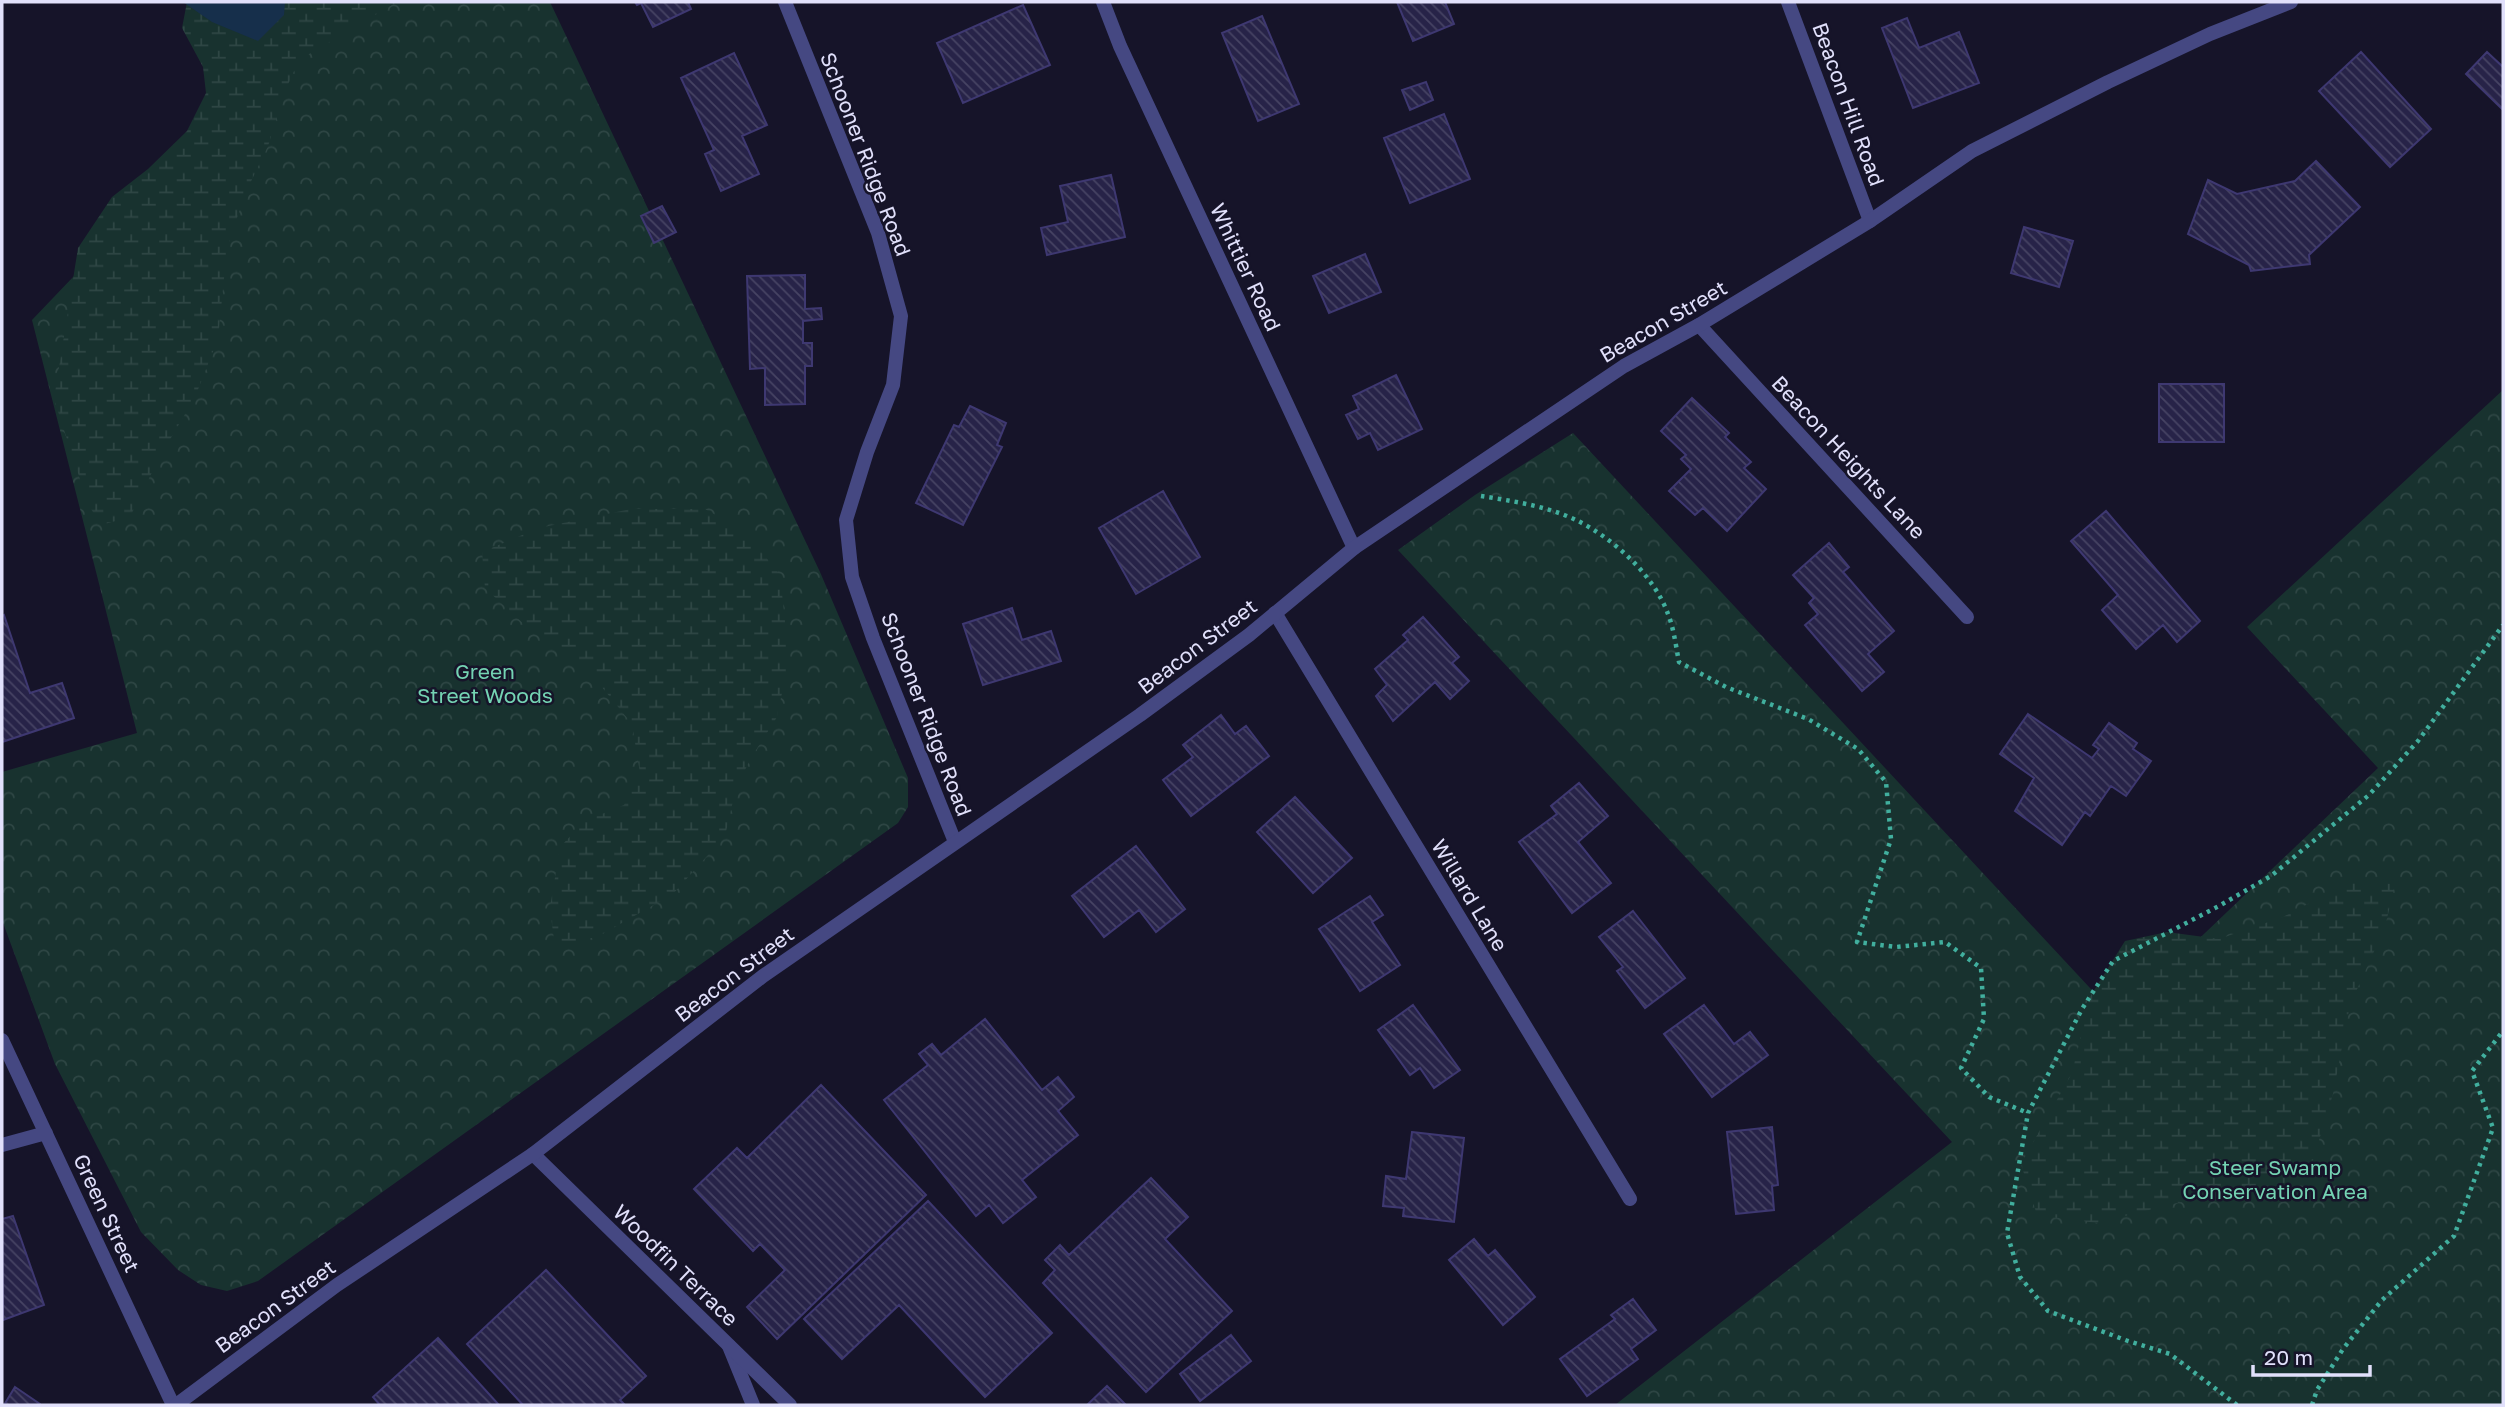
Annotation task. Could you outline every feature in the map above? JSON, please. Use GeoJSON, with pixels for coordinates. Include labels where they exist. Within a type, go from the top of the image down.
{"type":"FeatureCollection","features":[{"type":"Feature","properties":{"kind":"street","name":"Schooner Ridge Road"},"geometry":{"type":"LineString","coordinates":[[785,2],[878,233],[901,316],[893,385],[867,452],[846,520],[852,577],[873,638],[955,842]]}},
{"type":"Feature","properties":{"kind":"street","name":"Whittier Road"},"geometry":{"type":"LineString","coordinates":[[1103,2],[1132,71],[1354,548]]}},
{"type":"Feature","properties":{"kind":"street","name":"Beacon Hill Road"},"geometry":{"type":"LineString","coordinates":[[1788,2],[1870,221]]}},
{"type":"Feature","properties":{"kind":"street","name":"Beacon Street"},"geometry":{"type":"LineString","coordinates":[[175,1405],[337,1285],[533,1154],[763,976],[1140,715],[1275,613],[1354,548],[1624,366],[1699,325],[1870,221],[1972,151],[2210,34],[2291,2]]}},
{"type":"Feature","properties":{"kind":"street","name":"Beacon Heights Lane"},"geometry":{"type":"LineString","coordinates":[[1699,325],[1967,617]]}},
{"type":"Feature","properties":{"kind":"street","name":"Willard Lane"},"geometry":{"type":"LineString","coordinates":[[1275,613],[1630,1199]]}},
{"type":"Feature","properties":{"kind":"street","name":"Green Street"},"geometry":{"type":"LineString","coordinates":[[2,1040],[175,1405]]}},
{"type":"Feature","properties":{"kind":"street"},"geometry":{"type":"LineString","coordinates":[[2,1145],[46,1133]]}},
{"type":"Feature","properties":{"kind":"street","name":"Woodfin Terrace"},"geometry":{"type":"LineString","coordinates":[[533,1154],[790,1405]]}},
{"type":"Feature","properties":{"kind":"street"},"geometry":{"type":"LineString","coordinates":[[729,1345],[753,1405]]}},
{"type":"Feature","properties":{"kind":"path"},"geometry":{"type":"LineString","coordinates":[[1458,478],[1475,495],[1518,502],[1575,520],[1614,546],[1650,579],[1669,615],[1679,662],[1726,687],[1808,719],[1858,748],[1886,782],[1891,839],[1857,942],[1896,947],[1945,942],[1982,968],[1984,1020],[1961,1068],[1989,1097],[2028,1113]]}},
{"type":"Feature","properties":{"kind":"path"},"geometry":{"type":"LineString","coordinates":[[2237,1405],[2170,1354],[2048,1311],[2020,1277],[2007,1233],[2028,1113],[2082,1009],[2113,961],[2271,876],[2369,795],[2418,741],[2503,625]]}},
{"type":"Feature","properties":{"kind":"path"},"geometry":{"type":"LineString","coordinates":[[2312,1405],[2317,1390],[2343,1349],[2382,1300],[2454,1236],[2493,1128],[2472,1071],[2503,1031]]}},
{"type":"Feature","properties":{"kind":"green space"},"geometry":{"type":"Polygon","coordinates":[[[187,2],[397,2],[299,60],[286,89],[268,146],[245,194],[227,248],[218,339],[195,397],[158,460],[130,517],[101,525],[88,504],[54,399],[78,248],[112,197],[148,169],[187,131],[206,93],[203,67],[182,28],[187,2]]]}},
{"type":"Feature","properties":{"kind":"green space","name":"Green Street Woods"},"geometry":{"type":"Polygon","coordinates":[[[338,2],[550,2],[820,572],[908,778],[908,807],[898,823],[258,1281],[227,1291],[201,1285],[178,1270],[141,1232],[55,1064],[2,920],[2,772],[137,733],[32,320],[338,2]]]}},
{"type":"Feature","properties":{"kind":"green space","name":"Steer Swamp Conservation Area"},"geometry":{"type":"Polygon","coordinates":[[[2503,390],[2503,1405],[1615,1405],[1952,1142],[1398,550],[1475,495],[1573,433],[2117,1017],[2378,768],[2247,627],[2503,390]]]}},
{"type":"Feature","properties":{"kind":"green space"},"geometry":{"type":"Polygon","coordinates":[[[631,509],[705,509],[746,532],[780,575],[789,659],[777,717],[736,788],[725,836],[673,894],[599,936],[555,948],[550,908],[560,847],[585,821],[624,805],[640,773],[632,724],[597,681],[525,625],[485,588],[482,552],[539,528],[631,509]]]}},
{"type":"Feature","properties":{"kind":"green space"},"geometry":{"type":"Polygon","coordinates":[[[2351,881],[2395,884],[2385,927],[2350,1005],[2333,1094],[2313,1160],[2290,1182],[2217,1193],[2097,1223],[2037,1215],[2021,1164],[2072,1073],[2091,995],[2125,941],[2167,932],[2219,939],[2283,917],[2351,881]]]}},
{"type":"Feature","properties":{"kind":"water"},"geometry":{"type":"Polygon","coordinates":[[[183,2],[285,2],[284,15],[258,41],[212,22],[183,2]]]}},
{"type":"Feature","properties":{"kind":"building"},"geometry":{"type":"Polygon","coordinates":[[[635,2],[688,2],[691,9],[653,27],[641,3],[637,5],[635,2]]]}},
{"type":"Feature","properties":{"kind":"building"},"geometry":{"type":"Polygon","coordinates":[[[1397,2],[1445,2],[1454,24],[1413,41],[1397,2]]]}},
{"type":"Feature","properties":{"kind":"building"},"geometry":{"type":"Polygon","coordinates":[[[1023,5],[1050,65],[963,103],[937,43],[1023,5]]]}},
{"type":"Feature","properties":{"kind":"building"},"geometry":{"type":"Polygon","coordinates":[[[1262,16],[1299,104],[1258,121],[1222,33],[1262,16]]]}},
{"type":"Feature","properties":{"kind":"building"},"geometry":{"type":"Polygon","coordinates":[[[1907,18],[1919,48],[1959,32],[1979,83],[1913,108],[1882,28],[1907,18]]]}},
{"type":"Feature","properties":{"kind":"building"},"geometry":{"type":"Polygon","coordinates":[[[2361,52],[2431,129],[2390,167],[2319,91],[2361,52]]]}},
{"type":"Feature","properties":{"kind":"building"},"geometry":{"type":"Polygon","coordinates":[[[2487,52],[2503,67],[2503,110],[2466,74],[2487,52]]]}},
{"type":"Feature","properties":{"kind":"building"},"geometry":{"type":"Polygon","coordinates":[[[734,53],[767,125],[742,136],[759,174],[721,191],[705,154],[714,150],[681,78],[734,53]]]}},
{"type":"Feature","properties":{"kind":"building"},"geometry":{"type":"Polygon","coordinates":[[[1426,82],[1433,100],[1410,110],[1402,90],[1426,82]]]}},
{"type":"Feature","properties":{"kind":"building"},"geometry":{"type":"Polygon","coordinates":[[[1444,114],[1470,179],[1410,203],[1384,138],[1444,114]]]}},
{"type":"Feature","properties":{"kind":"building"},"geometry":{"type":"Polygon","coordinates":[[[2316,161],[2360,207],[2309,255],[2310,264],[2251,271],[2249,265],[2188,234],[2208,180],[2237,194],[2295,181],[2316,161]]]}},
{"type":"Feature","properties":{"kind":"building"},"geometry":{"type":"Polygon","coordinates":[[[1111,175],[1125,237],[1047,255],[1041,228],[1068,222],[1060,186],[1111,175]]]}},
{"type":"Feature","properties":{"kind":"building"},"geometry":{"type":"Polygon","coordinates":[[[662,206],[676,232],[654,243],[641,216],[662,206]]]}},
{"type":"Feature","properties":{"kind":"building"},"geometry":{"type":"Polygon","coordinates":[[[2024,227],[2073,241],[2059,287],[2011,273],[2024,227]]]}},
{"type":"Feature","properties":{"kind":"building"},"geometry":{"type":"Polygon","coordinates":[[[1365,254],[1381,292],[1329,313],[1313,276],[1365,254]]]}},
{"type":"Feature","properties":{"kind":"building"},"geometry":{"type":"Polygon","coordinates":[[[805,275],[805,309],[821,308],[822,319],[803,321],[803,343],[812,343],[812,366],[805,366],[805,404],[765,405],[765,368],[750,369],[747,276],[805,275]]]}},
{"type":"Feature","properties":{"kind":"building"},"geometry":{"type":"Polygon","coordinates":[[[1396,375],[1422,429],[1378,450],[1370,433],[1358,439],[1346,415],[1359,409],[1353,396],[1396,375]]]}},
{"type":"Feature","properties":{"kind":"building"},"geometry":{"type":"Polygon","coordinates":[[[2159,384],[2224,384],[2224,442],[2159,442],[2159,384]]]}},
{"type":"Feature","properties":{"kind":"building"},"geometry":{"type":"Polygon","coordinates":[[[1692,398],[1729,433],[1725,437],[1751,462],[1744,468],[1766,489],[1727,531],[1703,508],[1695,515],[1669,491],[1691,469],[1681,459],[1686,455],[1661,431],[1692,398]]]}},
{"type":"Feature","properties":{"kind":"building"},"geometry":{"type":"Polygon","coordinates":[[[970,406],[1006,423],[997,445],[1002,447],[963,525],[916,503],[954,425],[959,427],[970,406]]]}},
{"type":"Feature","properties":{"kind":"building"},"geometry":{"type":"Polygon","coordinates":[[[1163,491],[1200,557],[1136,594],[1099,528],[1163,491]]]}},
{"type":"Feature","properties":{"kind":"building"},"geometry":{"type":"Polygon","coordinates":[[[2106,511],[2200,621],[2177,642],[2163,625],[2136,649],[2102,610],[2118,595],[2071,541],[2106,511]]]}},
{"type":"Feature","properties":{"kind":"building"},"geometry":{"type":"Polygon","coordinates":[[[1829,543],[1849,567],[1843,572],[1894,631],[1868,654],[1884,672],[1862,691],[1805,625],[1818,614],[1809,603],[1814,598],[1793,575],[1829,543]]]}},
{"type":"Feature","properties":{"kind":"building"},"geometry":{"type":"Polygon","coordinates":[[[1012,608],[1022,640],[1051,631],[1061,661],[983,685],[963,624],[1012,608]]]}},
{"type":"Feature","properties":{"kind":"building"},"geometry":{"type":"Polygon","coordinates":[[[4,615],[30,693],[62,683],[74,718],[2,742],[2,616],[4,615]]]}},
{"type":"Feature","properties":{"kind":"building"},"geometry":{"type":"Polygon","coordinates":[[[1423,617],[1459,657],[1452,663],[1469,681],[1450,699],[1435,682],[1393,721],[1376,696],[1387,685],[1375,669],[1408,640],[1403,635],[1423,617]]]}},
{"type":"Feature","properties":{"kind":"building"},"geometry":{"type":"Polygon","coordinates":[[[2028,714],[2092,758],[2099,749],[2093,745],[2109,723],[2137,743],[2133,749],[2151,761],[2126,796],[2111,786],[2090,816],[2085,812],[2062,845],[2015,811],[2034,778],[2000,754],[2028,714]]]}},
{"type":"Feature","properties":{"kind":"building"},"geometry":{"type":"Polygon","coordinates":[[[1221,715],[1235,734],[1246,726],[1269,756],[1191,816],[1163,780],[1193,757],[1183,745],[1221,715]]]}},
{"type":"Feature","properties":{"kind":"building"},"geometry":{"type":"Polygon","coordinates":[[[1579,783],[1608,816],[1578,842],[1611,883],[1572,913],[1519,842],[1557,814],[1551,806],[1579,783]]]}},
{"type":"Feature","properties":{"kind":"building"},"geometry":{"type":"Polygon","coordinates":[[[1295,797],[1352,858],[1313,893],[1257,832],[1295,797]]]}},
{"type":"Feature","properties":{"kind":"building"},"geometry":{"type":"Polygon","coordinates":[[[1136,846],[1185,909],[1156,932],[1139,910],[1104,937],[1072,896],[1136,846]]]}},
{"type":"Feature","properties":{"kind":"building"},"geometry":{"type":"Polygon","coordinates":[[[1370,896],[1383,915],[1372,922],[1400,965],[1360,991],[1319,929],[1370,896]]]}},
{"type":"Feature","properties":{"kind":"building"},"geometry":{"type":"Polygon","coordinates":[[[1633,911],[1685,978],[1645,1008],[1617,971],[1623,967],[1599,937],[1633,911]]]}},
{"type":"Feature","properties":{"kind":"building"},"geometry":{"type":"Polygon","coordinates":[[[1413,1005],[1460,1070],[1434,1088],[1420,1068],[1410,1075],[1378,1030],[1413,1005]]]}},
{"type":"Feature","properties":{"kind":"building"},"geometry":{"type":"Polygon","coordinates":[[[1704,1005],[1734,1044],[1750,1032],[1768,1055],[1712,1097],[1664,1034],[1704,1005]]]}},
{"type":"Feature","properties":{"kind":"building"},"geometry":{"type":"Polygon","coordinates":[[[985,1019],[1042,1090],[1058,1077],[1074,1097],[1058,1111],[1078,1135],[1022,1180],[1036,1197],[1003,1223],[989,1205],[976,1216],[884,1100],[928,1065],[919,1054],[932,1044],[941,1055],[985,1019]]]}},
{"type":"Feature","properties":{"kind":"building"},"geometry":{"type":"Polygon","coordinates":[[[821,1085],[926,1195],[777,1339],[747,1307],[785,1270],[760,1244],[753,1251],[694,1189],[737,1148],[747,1158],[821,1085]]]}},
{"type":"Feature","properties":{"kind":"building"},"geometry":{"type":"Polygon","coordinates":[[[1772,1127],[1778,1185],[1772,1186],[1774,1210],[1736,1214],[1727,1132],[1772,1127]]]}},
{"type":"Feature","properties":{"kind":"building"},"geometry":{"type":"Polygon","coordinates":[[[1412,1132],[1464,1138],[1454,1222],[1403,1216],[1404,1208],[1383,1206],[1386,1176],[1406,1179],[1412,1132]]]}},
{"type":"Feature","properties":{"kind":"building"},"geometry":{"type":"Polygon","coordinates":[[[1151,1178],[1188,1217],[1165,1239],[1232,1311],[1146,1392],[1043,1283],[1055,1270],[1045,1260],[1060,1245],[1069,1255],[1151,1178]]]}},
{"type":"Feature","properties":{"kind":"building"},"geometry":{"type":"Polygon","coordinates":[[[928,1201],[1052,1333],[985,1397],[899,1305],[842,1359],[804,1319],[928,1201]]]}},
{"type":"Feature","properties":{"kind":"building"},"geometry":{"type":"Polygon","coordinates":[[[13,1216],[44,1305],[3,1320],[2,1219],[13,1216]]]}},
{"type":"Feature","properties":{"kind":"building"},"geometry":{"type":"Polygon","coordinates":[[[1474,1239],[1488,1256],[1495,1250],[1535,1297],[1503,1325],[1449,1260],[1474,1239]]]}},
{"type":"Feature","properties":{"kind":"building"},"geometry":{"type":"Polygon","coordinates":[[[546,1270],[646,1376],[620,1400],[625,1405],[523,1405],[467,1344],[546,1270]]]}},
{"type":"Feature","properties":{"kind":"building"},"geometry":{"type":"Polygon","coordinates":[[[1633,1299],[1656,1330],[1631,1349],[1638,1359],[1587,1396],[1560,1359],[1615,1319],[1611,1315],[1633,1299]]]}},
{"type":"Feature","properties":{"kind":"building"},"geometry":{"type":"Polygon","coordinates":[[[1231,1335],[1251,1361],[1200,1401],[1180,1374],[1231,1335]]]}},
{"type":"Feature","properties":{"kind":"building"},"geometry":{"type":"Polygon","coordinates":[[[438,1338],[499,1405],[380,1405],[373,1397],[438,1338]]]}},
{"type":"Feature","properties":{"kind":"building"},"geometry":{"type":"Polygon","coordinates":[[[1107,1386],[1126,1405],[1087,1405],[1107,1386]]]}},
{"type":"Feature","properties":{"kind":"building"},"geometry":{"type":"Polygon","coordinates":[[[15,1387],[40,1404],[40,1405],[4,1405],[15,1387]]]}}]}
